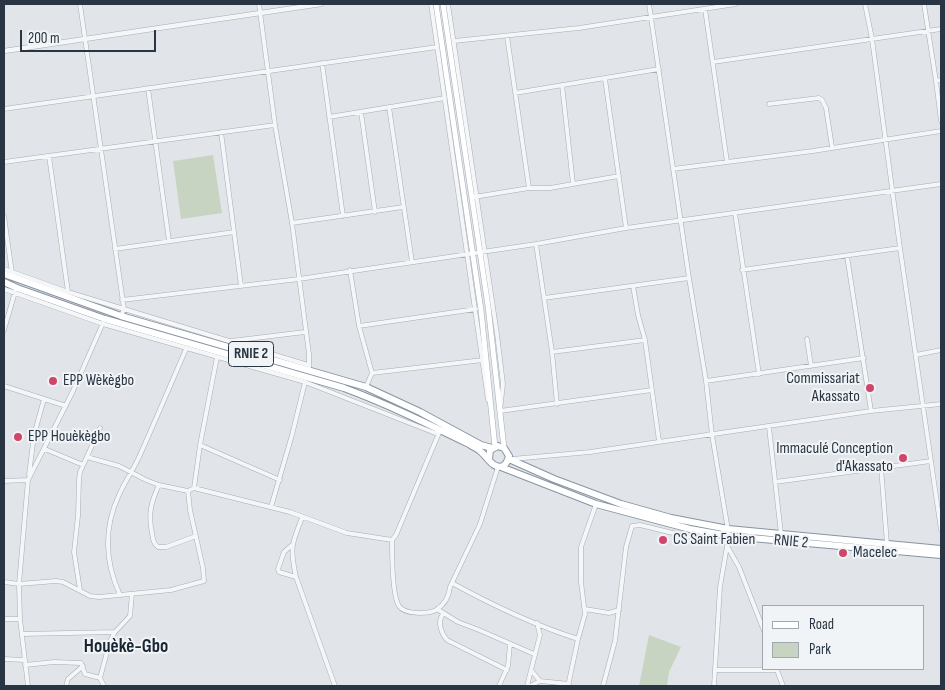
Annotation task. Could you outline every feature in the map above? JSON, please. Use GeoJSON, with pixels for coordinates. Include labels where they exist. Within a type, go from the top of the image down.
{"type":"FeatureCollection","features":[{"type":"Feature","properties":{"kind":"highway","name":"RNIE 2"},"geometry":{"type":"LineString","coordinates":[[4,274],[12,274],[122,313],[307,374],[366,396],[400,410],[479,450],[494,466],[596,504],[728,538],[941,555]]}},
{"type":"Feature","properties":{"kind":"highway","name":"RNIE 2"},"geometry":{"type":"LineString","coordinates":[[4,282],[16,290],[104,321],[218,355],[366,387],[420,412],[481,445],[504,448]]}},
{"type":"Feature","properties":{"kind":"highway"},"geometry":{"type":"LineString","coordinates":[[488,458],[489,453],[494,448]]}},
{"type":"Feature","properties":{"kind":"highway"},"geometry":{"type":"LineString","coordinates":[[499,467],[509,459],[508,452],[504,448]]}},
{"type":"Feature","properties":{"kind":"highway","name":"RNIE 2"},"geometry":{"type":"LineString","coordinates":[[509,459],[554,479],[621,504],[671,518],[728,538],[780,534],[941,548]]}},
{"type":"Feature","properties":{"kind":"main road"},"geometry":{"type":"LineString","coordinates":[[436,4],[470,252],[481,310],[494,448]]}},
{"type":"Feature","properties":{"kind":"main road"},"geometry":{"type":"LineString","coordinates":[[443,4],[482,251],[504,448]]}},
{"type":"Feature","properties":{"kind":"street"},"geometry":{"type":"LineString","coordinates":[[80,4],[122,300],[122,313]]}},
{"type":"Feature","properties":{"kind":"street"},"geometry":{"type":"LineString","coordinates":[[259,4],[310,358],[280,480],[271,507]]}},
{"type":"Feature","properties":{"kind":"street"},"geometry":{"type":"LineString","coordinates":[[4,51],[321,4]]}},
{"type":"Feature","properties":{"kind":"street"},"geometry":{"type":"LineString","coordinates":[[431,4],[470,252],[486,392],[492,412]]}},
{"type":"Feature","properties":{"kind":"street"},"geometry":{"type":"LineString","coordinates":[[448,4],[474,197],[530,188],[550,188],[619,176]]}},
{"type":"Feature","properties":{"kind":"street"},"geometry":{"type":"LineString","coordinates":[[650,4],[728,538],[762,626]]}},
{"type":"Feature","properties":{"kind":"street"},"geometry":{"type":"LineString","coordinates":[[454,41],[580,28],[736,4]]}},
{"type":"Feature","properties":{"kind":"street"},"geometry":{"type":"LineString","coordinates":[[866,4],[923,407],[939,503],[941,530]]}},
{"type":"Feature","properties":{"kind":"street"},"geometry":{"type":"LineString","coordinates":[[924,4],[941,121]]}},
{"type":"Feature","properties":{"kind":"street"},"geometry":{"type":"LineString","coordinates":[[704,9],[727,162]]}},
{"type":"Feature","properties":{"kind":"street"},"geometry":{"type":"LineString","coordinates":[[712,62],[941,29]]}},
{"type":"Feature","properties":{"kind":"street"},"geometry":{"type":"LineString","coordinates":[[507,36],[530,188]]}},
{"type":"Feature","properties":{"kind":"street"},"geometry":{"type":"LineString","coordinates":[[4,109],[437,47]]}},
{"type":"Feature","properties":{"kind":"street"},"geometry":{"type":"LineString","coordinates":[[322,63],[343,216]]}},
{"type":"Feature","properties":{"kind":"street"},"geometry":{"type":"LineString","coordinates":[[515,93],[659,69]]}},
{"type":"Feature","properties":{"kind":"street"},"geometry":{"type":"LineString","coordinates":[[605,79],[626,228]]}},
{"type":"Feature","properties":{"kind":"street"},"geometry":{"type":"LineString","coordinates":[[936,80],[941,80]]}},
{"type":"Feature","properties":{"kind":"street"},"geometry":{"type":"LineString","coordinates":[[562,85],[574,184]]}},
{"type":"Feature","properties":{"kind":"street"},"geometry":{"type":"LineString","coordinates":[[148,88],[170,241]]}},
{"type":"Feature","properties":{"kind":"street"},"geometry":{"type":"LineString","coordinates":[[329,117],[445,98]]}},
{"type":"Feature","properties":{"kind":"street"},"geometry":{"type":"LineString","coordinates":[[769,104],[819,98],[822,100],[826,108],[832,147]]}},
{"type":"Feature","properties":{"kind":"street"},"geometry":{"type":"LineString","coordinates":[[389,107],[412,262]]}},
{"type":"Feature","properties":{"kind":"street"},"geometry":{"type":"LineString","coordinates":[[361,112],[375,212]]}},
{"type":"Feature","properties":{"kind":"street"},"geometry":{"type":"LineString","coordinates":[[4,162],[275,125]]}},
{"type":"Feature","properties":{"kind":"street"},"geometry":{"type":"LineString","coordinates":[[673,169],[941,130]]}},
{"type":"Feature","properties":{"kind":"street"},"geometry":{"type":"LineString","coordinates":[[221,132],[241,286]]}},
{"type":"Feature","properties":{"kind":"street"},"geometry":{"type":"LineString","coordinates":[[48,156],[68,292]]}},
{"type":"Feature","properties":{"kind":"street"},"geometry":{"type":"LineString","coordinates":[[122,300],[300,279],[470,252],[536,244],[626,228],[941,184]]}},
{"type":"Feature","properties":{"kind":"street"},"geometry":{"type":"LineString","coordinates":[[292,223],[403,207]]}},
{"type":"Feature","properties":{"kind":"street"},"geometry":{"type":"LineString","coordinates":[[735,213],[759,374]]}},
{"type":"Feature","properties":{"kind":"street"},"geometry":{"type":"LineString","coordinates":[[4,216],[12,274]]}},
{"type":"Feature","properties":{"kind":"street"},"geometry":{"type":"LineString","coordinates":[[115,249],[234,232]]}},
{"type":"Feature","properties":{"kind":"street"},"geometry":{"type":"LineString","coordinates":[[536,244],[552,352],[557,404]]}},
{"type":"Feature","properties":{"kind":"street"},"geometry":{"type":"LineString","coordinates":[[742,270],[900,248]]}},
{"type":"Feature","properties":{"kind":"street"},"geometry":{"type":"LineString","coordinates":[[847,256],[871,411]]}},
{"type":"Feature","properties":{"kind":"street"},"geometry":{"type":"LineString","coordinates":[[4,269],[12,274],[68,292],[122,313],[228,342],[307,374]]}},
{"type":"Feature","properties":{"kind":"street"},"geometry":{"type":"LineString","coordinates":[[350,270],[359,326],[372,373],[366,387]]}},
{"type":"Feature","properties":{"kind":"street"},"geometry":{"type":"LineString","coordinates":[[544,298],[689,278]]}},
{"type":"Feature","properties":{"kind":"street"},"geometry":{"type":"LineString","coordinates":[[633,286],[645,340],[659,441]]}},
{"type":"Feature","properties":{"kind":"street"},"geometry":{"type":"LineString","coordinates":[[4,289],[16,290],[4,330]]}},
{"type":"Feature","properties":{"kind":"street"},"geometry":{"type":"LineString","coordinates":[[359,326],[476,309]]}},
{"type":"Feature","properties":{"kind":"street"},"geometry":{"type":"LineString","coordinates":[[28,478],[86,365],[104,321],[186,349],[218,355],[200,445],[194,488]]}},
{"type":"Feature","properties":{"kind":"street"},"geometry":{"type":"LineString","coordinates":[[228,342],[305,332]]}},
{"type":"Feature","properties":{"kind":"street"},"geometry":{"type":"LineString","coordinates":[[807,339],[811,366]]}},
{"type":"Feature","properties":{"kind":"street"},"geometry":{"type":"LineString","coordinates":[[552,352],[645,340]]}},
{"type":"Feature","properties":{"kind":"street"},"geometry":{"type":"LineString","coordinates":[[120,595],[113,581],[108,558],[108,534],[112,513],[119,495],[133,473],[186,349]]}},
{"type":"Feature","properties":{"kind":"street"},"geometry":{"type":"LineString","coordinates":[[916,355],[941,350]]}},
{"type":"Feature","properties":{"kind":"street"},"geometry":{"type":"LineString","coordinates":[[706,382],[864,358]]}},
{"type":"Feature","properties":{"kind":"street"},"geometry":{"type":"LineString","coordinates":[[372,373],[483,360]]}},
{"type":"Feature","properties":{"kind":"street"},"geometry":{"type":"LineString","coordinates":[[4,386],[66,406]]}},
{"type":"Feature","properties":{"kind":"street"},"geometry":{"type":"LineString","coordinates":[[500,411],[652,390]]}},
{"type":"Feature","properties":{"kind":"street"},"geometry":{"type":"LineString","coordinates":[[28,686],[20,620],[19,584],[28,478],[34,435],[44,399]]}},
{"type":"Feature","properties":{"kind":"street"},"geometry":{"type":"LineString","coordinates":[[509,459],[590,452],[871,411],[941,404]]}},
{"type":"Feature","properties":{"kind":"street"},"geometry":{"type":"LineString","coordinates":[[769,427],[780,534]]}},
{"type":"Feature","properties":{"kind":"street"},"geometry":{"type":"LineString","coordinates":[[80,590],[74,552],[78,516],[78,480],[100,428]]}},
{"type":"Feature","properties":{"kind":"street"},"geometry":{"type":"LineString","coordinates":[[441,432],[396,535],[392,540],[394,581],[398,606],[401,609],[411,612],[426,612],[436,609],[448,597],[452,583],[480,524],[499,467]]}},
{"type":"Feature","properties":{"kind":"street"},"geometry":{"type":"LineString","coordinates":[[200,445],[280,480]]}},
{"type":"Feature","properties":{"kind":"street"},"geometry":{"type":"LineString","coordinates":[[45,448],[83,465]]}},
{"type":"Feature","properties":{"kind":"street"},"geometry":{"type":"LineString","coordinates":[[87,457],[119,466],[159,485],[188,491],[194,488],[290,512],[352,535],[392,540]]}},
{"type":"Feature","properties":{"kind":"street"},"geometry":{"type":"LineString","coordinates":[[775,482],[931,461]]}},
{"type":"Feature","properties":{"kind":"street"},"geometry":{"type":"LineString","coordinates":[[881,467],[888,544]]}},
{"type":"Feature","properties":{"kind":"street"},"geometry":{"type":"LineString","coordinates":[[4,481],[28,478]]}},
{"type":"Feature","properties":{"kind":"street"},"geometry":{"type":"LineString","coordinates":[[159,485],[151,502],[149,514],[154,544],[158,547],[166,547],[196,536]]}},
{"type":"Feature","properties":{"kind":"street"},"geometry":{"type":"LineString","coordinates":[[4,582],[19,584],[56,581],[90,596],[99,597],[171,590],[204,581],[204,568],[188,491]]}},
{"type":"Feature","properties":{"kind":"street"},"geometry":{"type":"LineString","coordinates":[[528,686],[540,681],[568,685],[585,609],[581,582],[580,547],[596,504]]}},
{"type":"Feature","properties":{"kind":"street"},"geometry":{"type":"LineString","coordinates":[[302,518],[292,545],[296,577],[334,686]]}},
{"type":"Feature","properties":{"kind":"street"},"geometry":{"type":"LineString","coordinates":[[602,686],[614,649],[626,546],[632,526],[640,526],[684,536],[728,538]]}},
{"type":"Feature","properties":{"kind":"street"},"geometry":{"type":"LineString","coordinates":[[714,686],[720,587],[728,538]]}},
{"type":"Feature","properties":{"kind":"street"},"geometry":{"type":"LineString","coordinates":[[292,545],[284,552],[278,569],[279,572],[296,577]]}},
{"type":"Feature","properties":{"kind":"street"},"geometry":{"type":"LineString","coordinates":[[452,583],[537,624],[578,639]]}},
{"type":"Feature","properties":{"kind":"street"},"geometry":{"type":"LineString","coordinates":[[104,686],[100,678],[110,640],[114,632],[130,616],[132,594]]}},
{"type":"Feature","properties":{"kind":"street"},"geometry":{"type":"LineString","coordinates":[[436,609],[443,614],[534,654]]}},
{"type":"Feature","properties":{"kind":"street"},"geometry":{"type":"LineString","coordinates":[[585,609],[610,613],[619,610]]}},
{"type":"Feature","properties":{"kind":"street"},"geometry":{"type":"LineString","coordinates":[[443,614],[440,618],[440,625],[443,635],[447,640],[507,670]]}},
{"type":"Feature","properties":{"kind":"street"},"geometry":{"type":"LineString","coordinates":[[4,619],[20,620]]}},
{"type":"Feature","properties":{"kind":"street"},"geometry":{"type":"LineString","coordinates":[[528,686],[540,635],[537,624]]}},
{"type":"Feature","properties":{"kind":"street"},"geometry":{"type":"LineString","coordinates":[[540,635],[552,630]]}},
{"type":"Feature","properties":{"kind":"street"},"geometry":{"type":"LineString","coordinates":[[22,634],[114,632]]}},
{"type":"Feature","properties":{"kind":"street"},"geometry":{"type":"LineString","coordinates":[[498,686],[507,670],[510,659],[510,644]]}},
{"type":"Feature","properties":{"kind":"street"},"geometry":{"type":"LineString","coordinates":[[4,659],[24,662],[81,663],[85,674],[100,678]]}},
{"type":"Feature","properties":{"kind":"street"},"geometry":{"type":"LineString","coordinates":[[66,686],[68,680],[83,666]]}},
{"type":"Feature","properties":{"kind":"street"},"geometry":{"type":"LineString","coordinates":[[532,670],[540,681]]}},
{"type":"Feature","properties":{"kind":"street"},"geometry":{"type":"LineString","coordinates":[[715,670],[777,670],[783,686]]}},
{"type":"Feature","properties":{"kind":"green space"},"geometry":{"type":"Polygon","coordinates":[[[213,155],[222,213],[181,219],[173,161],[213,155]]]}},
{"type":"Feature","properties":{"kind":"green space"},"geometry":{"type":"Polygon","coordinates":[[[649,635],[681,647],[669,672],[667,686],[639,686],[649,635]]]}},
{"type":"Feature","properties":{"kind":"place","name":"EPP Wèkègbo"},"geometry":{"type":"Point","coordinates":[53,381]}},
{"type":"Feature","properties":{"kind":"place","name":"Commissariat Akassato"},"geometry":{"type":"Point","coordinates":[870,388]}},
{"type":"Feature","properties":{"kind":"place","name":"EPP Houèkègbo"},"geometry":{"type":"Point","coordinates":[18,437]}},
{"type":"Feature","properties":{"kind":"place","name":"Immaculé Conception d'Akassato"},"geometry":{"type":"Point","coordinates":[903,458]}},
{"type":"Feature","properties":{"kind":"place","name":"CS Saint Fabien"},"geometry":{"type":"Point","coordinates":[663,540]}},
{"type":"Feature","properties":{"kind":"place","name":"Macelec"},"geometry":{"type":"Point","coordinates":[843,553]}},
{"type":"Feature","properties":{"kind":"district","name":"Houèkè-Gbo"},"geometry":{"type":"Point","coordinates":[126,647]}}]}
